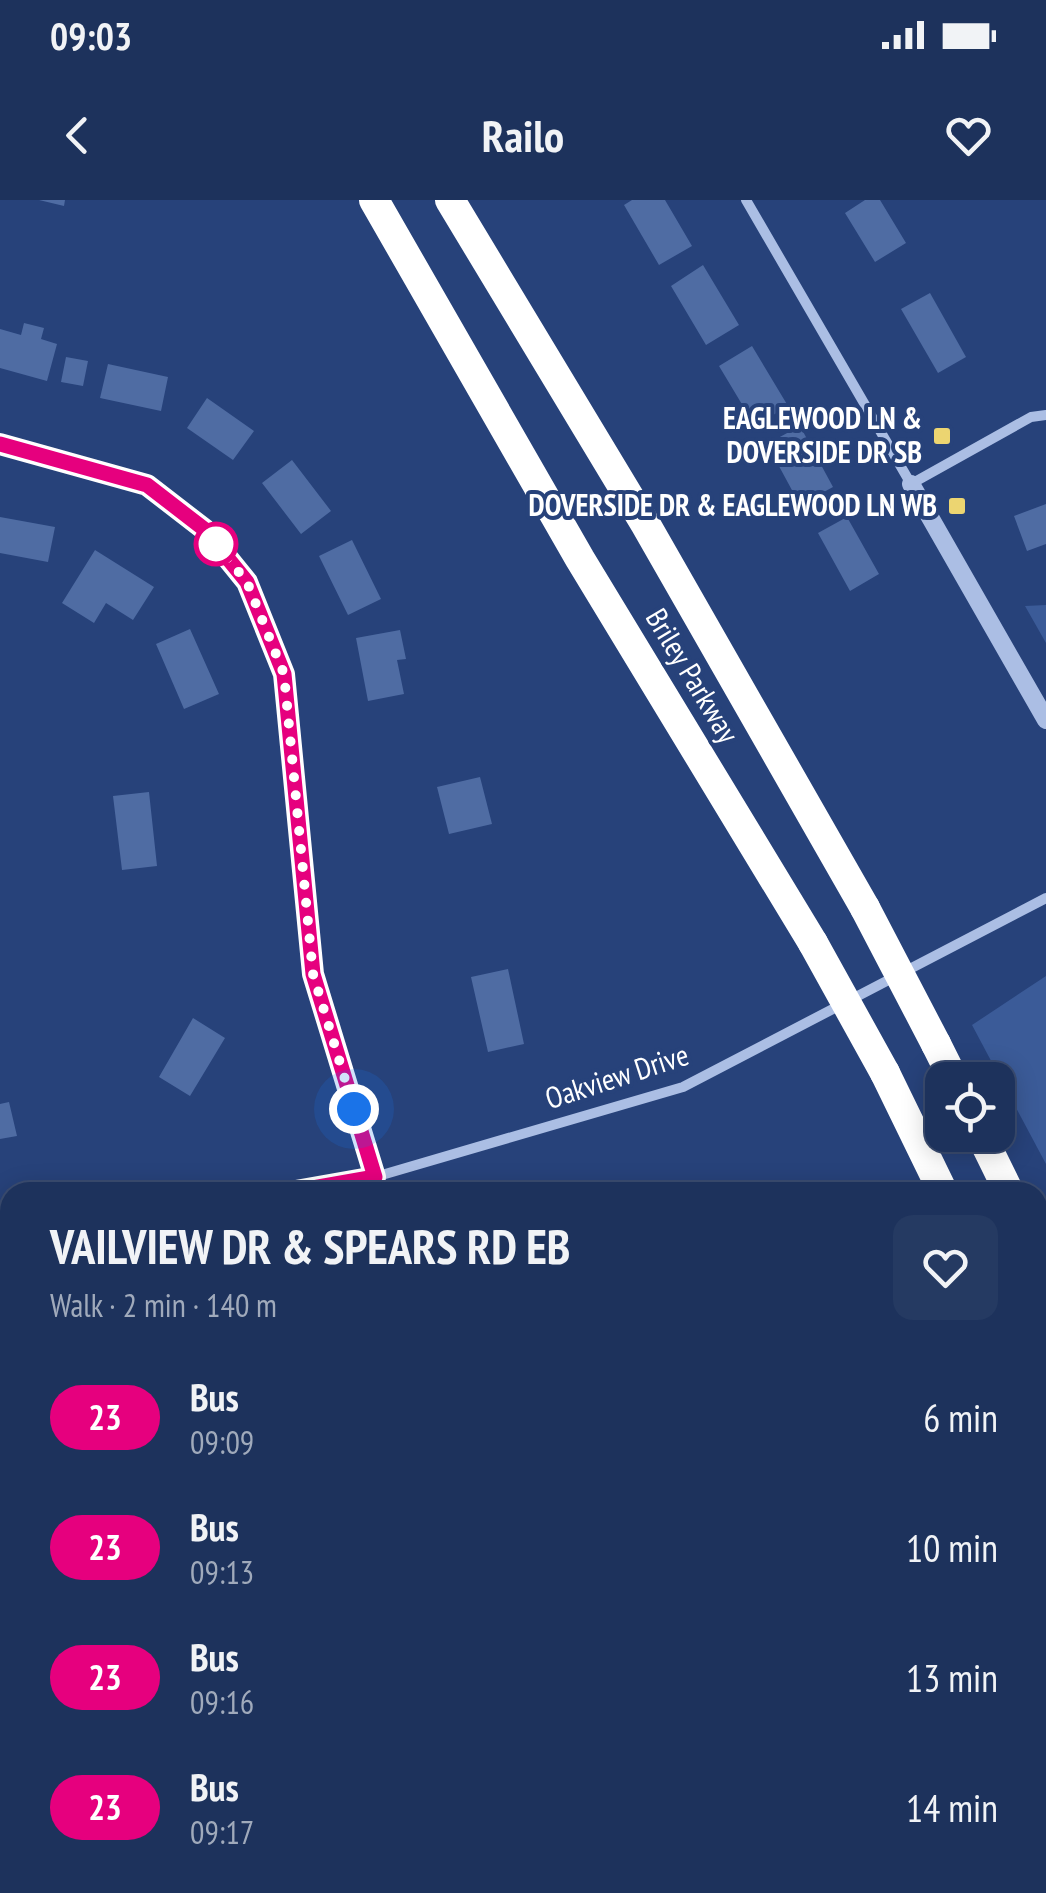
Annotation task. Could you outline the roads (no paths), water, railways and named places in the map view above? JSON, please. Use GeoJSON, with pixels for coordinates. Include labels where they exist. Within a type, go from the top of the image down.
{"type":"FeatureCollection","features":[{"type":"Feature","properties":{"kind":"highway","name":"Briley Parkway"},"geometry":{"type":"LineString","coordinates":[[374,200],[580,559],[813,943],[885,1073],[938,1182]]}},
{"type":"Feature","properties":{"kind":"highway","name":"Briley Parkway"},"geometry":{"type":"LineString","coordinates":[[450,200],[646,525],[866,908],[945,1062]]}},
{"type":"Feature","properties":{"kind":"highway"},"geometry":{"type":"LineString","coordinates":[[989,1152],[1004,1182]]}},
{"type":"Feature","properties":{"kind":"street"},"geometry":{"type":"LineString","coordinates":[[746,200],[1046,720]]}},
{"type":"Feature","properties":{"kind":"street"},"geometry":{"type":"LineString","coordinates":[[911,484],[1030,417],[1046,416]]}},
{"type":"Feature","properties":{"kind":"street"},"geometry":{"type":"LineString","coordinates":[[0,444],[147,485],[204,529],[247,582],[284,674],[313,974],[377,1182]]}},
{"type":"Feature","properties":{"kind":"street","name":"Oakview Drive"},"geometry":{"type":"LineString","coordinates":[[347,1182],[683,1087],[1046,898]]}},
{"type":"Feature","properties":{"kind":"place","name":"EAGLEWOOD LN & DOVERSIDE DR SB"},"geometry":{"type":"Point","coordinates":[942,436]}},
{"type":"Feature","properties":{"kind":"place","name":"DOVERSIDE DR & EAGLEWOOD LN WB"},"geometry":{"type":"Point","coordinates":[957,506]}}]}
